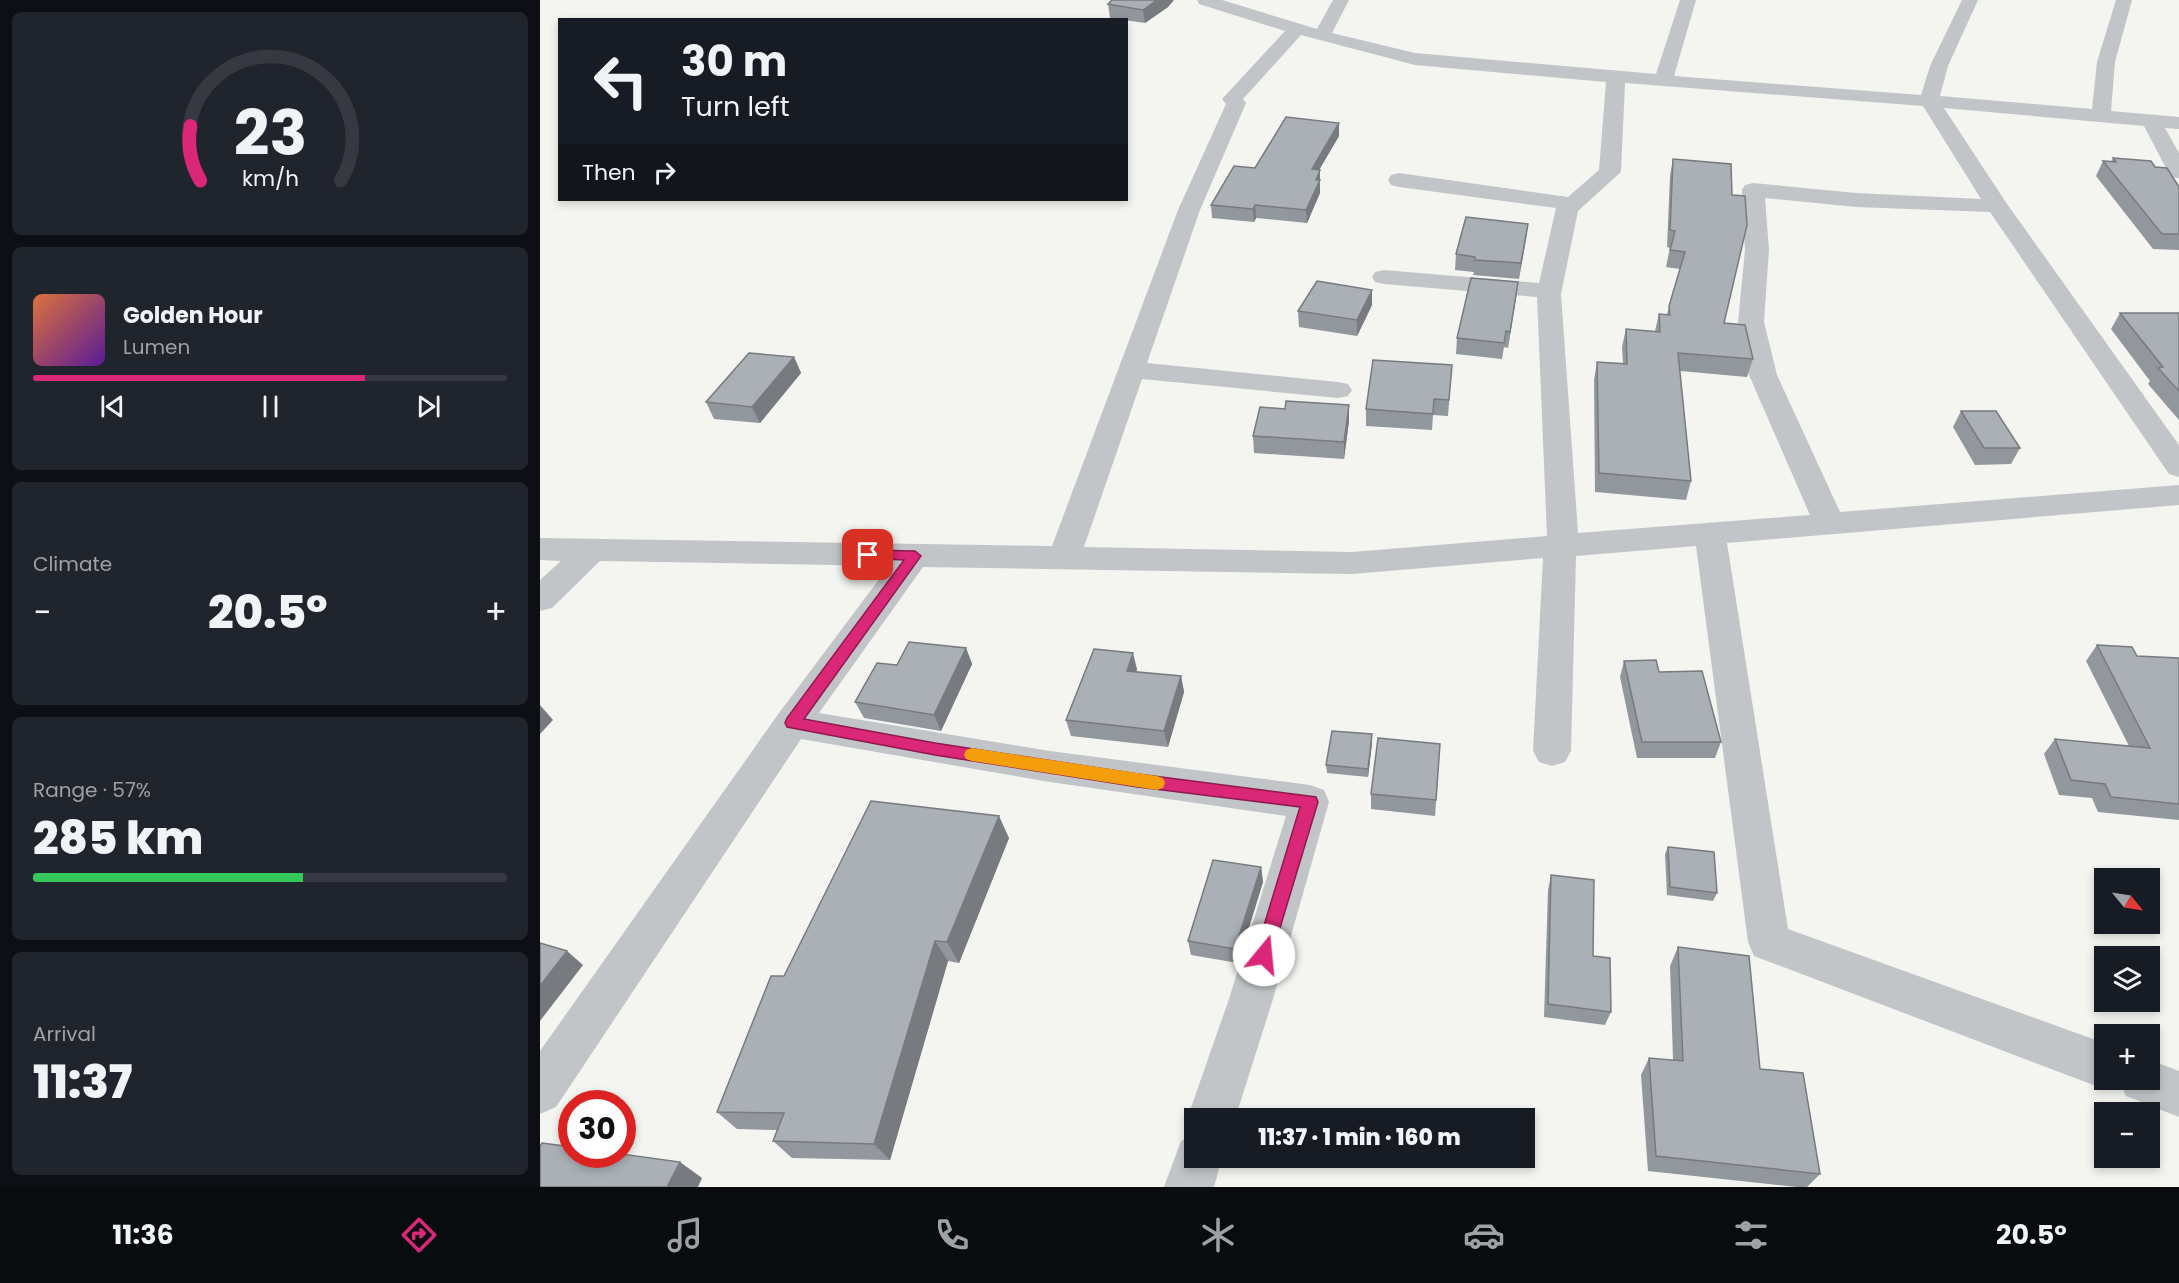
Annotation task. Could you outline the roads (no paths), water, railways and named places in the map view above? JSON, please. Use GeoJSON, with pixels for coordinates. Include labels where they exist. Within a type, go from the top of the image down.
{"type":"FeatureCollection","features":[{"type":"Feature","properties":{"kind":"street"},"geometry":{"type":"LineString","coordinates":[[1205,0],[1297,29],[1415,59],[2179,123]]}},
{"type":"Feature","properties":{"kind":"street"},"geometry":{"type":"LineString","coordinates":[[1322,35],[1341,0]]}},
{"type":"Feature","properties":{"kind":"street"},"geometry":{"type":"LineString","coordinates":[[1664,81],[1688,0]]}},
{"type":"Feature","properties":{"kind":"street"},"geometry":{"type":"LineString","coordinates":[[1970,0],[1939,66],[1929,101],[1997,206],[2179,468]]}},
{"type":"Feature","properties":{"kind":"street"},"geometry":{"type":"LineString","coordinates":[[2101,117],[2106,62],[2124,0]]}},
{"type":"Feature","properties":{"kind":"street"},"geometry":{"type":"LineString","coordinates":[[1065,558],[1189,210],[1236,103],[1232,99],[1297,29]]}},
{"type":"Feature","properties":{"kind":"street"},"geometry":{"type":"LineString","coordinates":[[1552,751],[1559,559],[1563,545],[1550,291],[1567,209],[1610,172],[1616,77]]}},
{"type":"Feature","properties":{"kind":"street"},"geometry":{"type":"LineString","coordinates":[[2151,121],[2179,172]]}},
{"type":"Feature","properties":{"kind":"street"},"geometry":{"type":"LineString","coordinates":[[1399,180],[1573,204]]}},
{"type":"Feature","properties":{"kind":"street"},"geometry":{"type":"LineString","coordinates":[[1829,524],[1763,375],[1751,322],[1757,250],[1753,190],[1856,200],[1997,206]]}},
{"type":"Feature","properties":{"kind":"street"},"geometry":{"type":"LineString","coordinates":[[1384,277],[1550,291]]}},
{"type":"Feature","properties":{"kind":"street"},"geometry":{"type":"LineString","coordinates":[[1132,370],[1338,390]]}},
{"type":"Feature","properties":{"kind":"street"},"geometry":{"type":"LineString","coordinates":[[540,549],[1352,563],[2179,495]]}},
{"type":"Feature","properties":{"kind":"street"},"geometry":{"type":"LineString","coordinates":[[1710,533],[1769,942],[2094,1062]]}},
{"type":"Feature","properties":{"kind":"street"},"geometry":{"type":"LineString","coordinates":[[540,599],[592,550]]}},
{"type":"Feature","properties":{"kind":"street"},"geometry":{"type":"LineString","coordinates":[[540,1091],[792,723],[915,556]]}},
{"type":"Feature","properties":{"kind":"street"},"geometry":{"type":"LineString","coordinates":[[792,723],[935,749],[1127,778],[1310,802],[1251,999],[1215,1108]]}},
{"type":"Feature","properties":{"kind":"street"},"geometry":{"type":"LineString","coordinates":[[2160,1087],[2179,1094]]}},
{"type":"Feature","properties":{"kind":"street"},"geometry":{"type":"LineString","coordinates":[[1189,1187],[1195,1168]]}}]}
